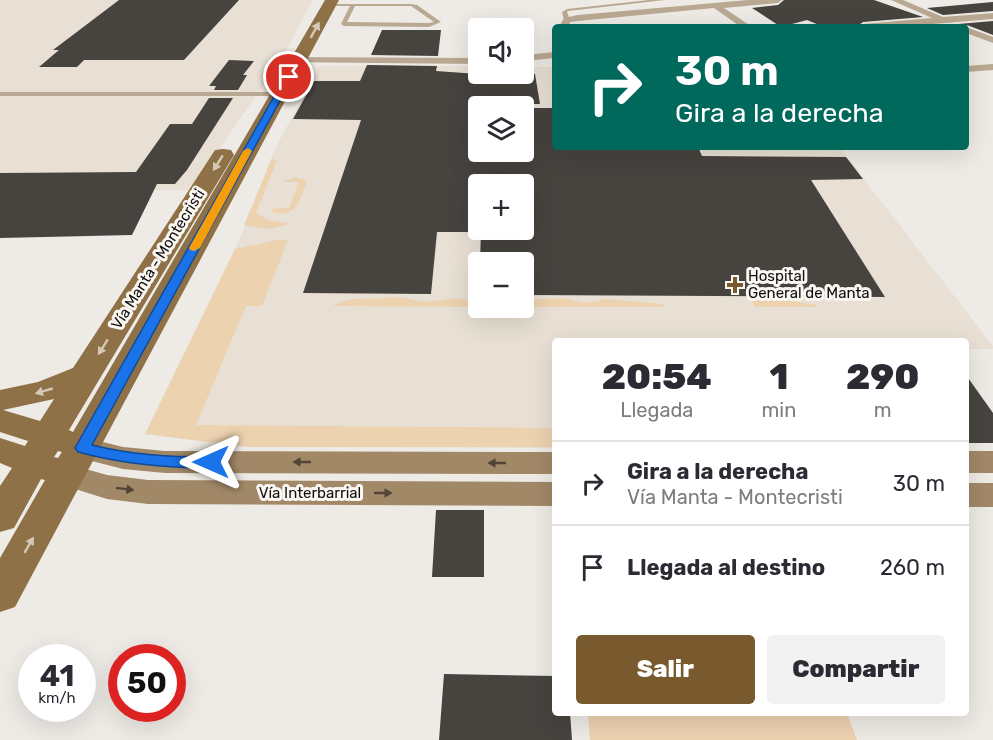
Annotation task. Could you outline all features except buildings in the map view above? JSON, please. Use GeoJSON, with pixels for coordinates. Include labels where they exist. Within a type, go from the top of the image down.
{"type":"FeatureCollection","features":[{"type":"Feature","properties":{"kind":"main road","name":"Vía Manta - Montecristi"},"geometry":{"type":"LineString","coordinates":[[0,518],[47,454],[326,2]]}},
{"type":"Feature","properties":{"kind":"main road","name":"Vía Manta - Montecristi"},"geometry":{"type":"LineString","coordinates":[[0,595],[47,454],[85,375],[270,94]]}},
{"type":"Feature","properties":{"kind":"main road"},"geometry":{"type":"LineString","coordinates":[[0,400],[46,391],[85,375]]}},
{"type":"Feature","properties":{"kind":"main road","name":"Vía Interbarrial"},"geometry":{"type":"LineString","coordinates":[[0,420],[47,454],[107,487],[148,492],[552,494]]}},
{"type":"Feature","properties":{"kind":"main road","name":"Vía Interbarrial"},"geometry":{"type":"LineString","coordinates":[[47,454],[165,462],[552,463]]}},
{"type":"Feature","properties":{"kind":"main road"},"geometry":{"type":"LineString","coordinates":[[969,462],[993,462]]}},
{"type":"Feature","properties":{"kind":"main road"},"geometry":{"type":"LineString","coordinates":[[969,495],[993,495]]}},
{"type":"Feature","properties":{"kind":"street"},"geometry":{"type":"LineString","coordinates":[[566,24],[778,0]]}},
{"type":"Feature","properties":{"kind":"street"},"geometry":{"type":"LineString","coordinates":[[895,0],[952,24]]}},
{"type":"Feature","properties":{"kind":"street"},"geometry":{"type":"LineString","coordinates":[[716,6],[743,24]]}},
{"type":"Feature","properties":{"kind":"street"},"geometry":{"type":"LineString","coordinates":[[897,24],[993,16]]}},
{"type":"Feature","properties":{"kind":"street"},"geometry":{"type":"LineString","coordinates":[[969,31],[993,40]]}},
{"type":"Feature","properties":{"kind":"street"},"geometry":{"type":"LineString","coordinates":[[534,57],[552,55]]}},
{"type":"Feature","properties":{"kind":"street"},"geometry":{"type":"LineString","coordinates":[[290,60],[468,61]]}},
{"type":"Feature","properties":{"kind":"street"},"geometry":{"type":"LineString","coordinates":[[969,69],[993,67]]}},
{"type":"Feature","properties":{"kind":"lane"},"geometry":{"type":"LineString","coordinates":[[566,24],[564,12],[567,10],[663,0]]}},
{"type":"Feature","properties":{"kind":"lane"},"geometry":{"type":"LineString","coordinates":[[326,2],[416,6],[438,22],[429,25],[345,24],[353,5]]}},
{"type":"Feature","properties":{"kind":"lane"},"geometry":{"type":"LineString","coordinates":[[371,25],[378,5]]}},
{"type":"Feature","properties":{"kind":"lane"},"geometry":{"type":"LineString","coordinates":[[0,94],[270,94]]}},
{"type":"Feature","properties":{"kind":"shaded area"},"geometry":{"type":"Polygon","coordinates":[[[0,0],[313,0],[281,60],[191,190],[0,191],[0,0]]]}},
{"type":"Feature","properties":{"kind":"shaded area","name":"Hospital General de Manta"},"geometry":{"type":"Polygon","coordinates":[[[319,66],[468,66],[468,84],[534,84],[534,67],[552,67],[552,150],[841,150],[993,346],[993,349],[969,349],[969,338],[552,338],[552,448],[248,447],[145,434],[235,250],[276,147],[319,66]]]}},
{"type":"Feature","properties":{"kind":"shaded area"},"geometry":{"type":"Polygon","coordinates":[[[272,158],[277,160],[256,213],[268,220],[291,224],[268,229],[244,225],[272,158]]]}},
{"type":"Feature","properties":{"kind":"shaded area"},"geometry":{"type":"Polygon","coordinates":[[[296,177],[307,181],[296,206],[287,213],[273,212],[271,209],[289,208],[299,182],[282,182],[296,177]]]}},
{"type":"Feature","properties":{"kind":"shaded area"},"geometry":{"type":"Polygon","coordinates":[[[277,240],[288,240],[262,306],[246,306],[196,425],[552,428],[552,447],[248,447],[145,434],[235,249],[277,240]]]}},
{"type":"Feature","properties":{"kind":"shaded area"},"geometry":{"type":"Polygon","coordinates":[[[398,297],[426,302],[456,298],[468,300],[468,307],[333,306],[355,299],[398,297]]]}},
{"type":"Feature","properties":{"kind":"shaded area"},"geometry":{"type":"Polygon","coordinates":[[[563,298],[585,303],[607,299],[663,304],[664,307],[534,307],[534,299],[563,298]]]}},
{"type":"Feature","properties":{"kind":"shaded area"},"geometry":{"type":"Polygon","coordinates":[[[771,298],[817,307],[755,307],[752,300],[771,298]]]}},
{"type":"Feature","properties":{"kind":"shaded area"},"geometry":{"type":"Polygon","coordinates":[[[588,716],[848,716],[857,740],[590,740],[588,716]]]}},
{"type":"Feature","properties":{"kind":"slow traffic"},"geometry":{"type":"LineString","coordinates":[[194,248],[248,151]]}},
{"type":"Feature","properties":{"kind":"place","name":"Hospital General de Manta"},"geometry":{"type":"Point","coordinates":[735,285]}},
{"type":"Feature","properties":{"kind":"route"},"geometry":{"type":"LineString","coordinates":[[211,462],[165,462],[123,458],[83,448],[289,77]]}}]}
